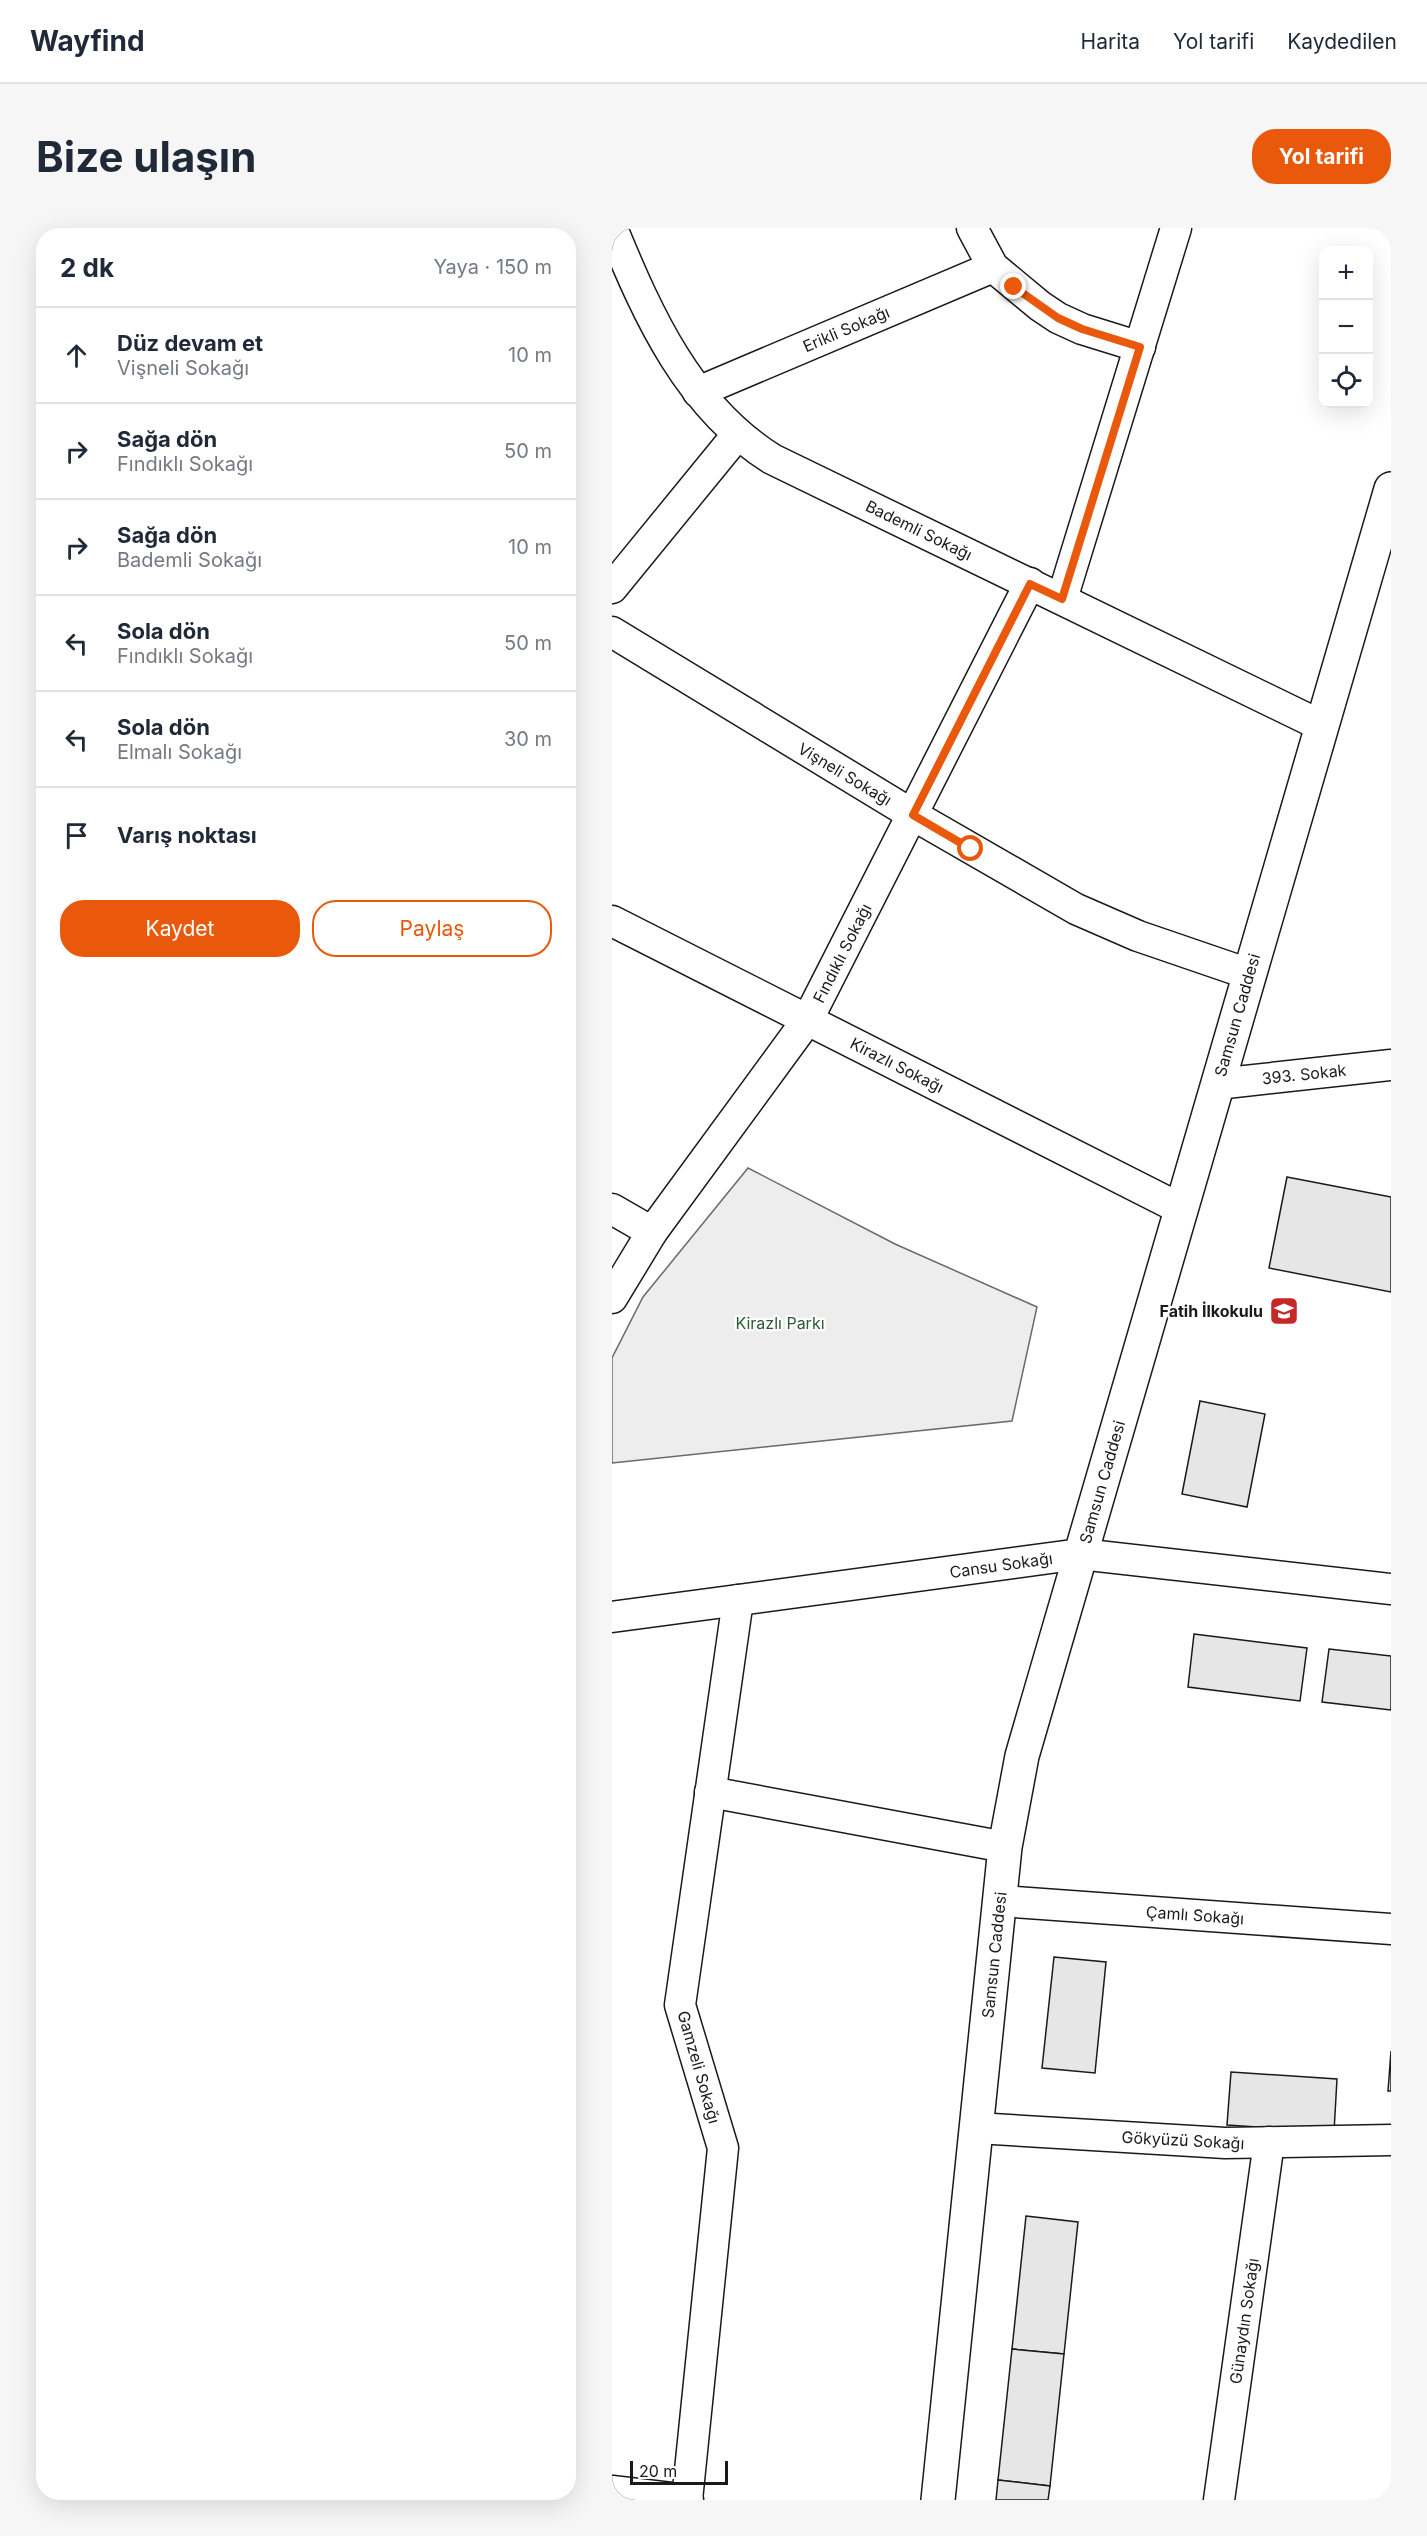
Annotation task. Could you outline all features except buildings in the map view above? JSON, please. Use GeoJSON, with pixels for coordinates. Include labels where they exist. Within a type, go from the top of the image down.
{"type":"FeatureCollection","features":[{"type":"Feature","properties":{"kind":"street"},"geometry":{"type":"LineString","coordinates":[[972,228],[993,267],[1014,287],[1058,318],[1082,329],[1140,347]]}},
{"type":"Feature","properties":{"kind":"street"},"geometry":{"type":"LineString","coordinates":[[1062,599],[1176,228]]}},
{"type":"Feature","properties":{"kind":"street","name":"Bademli Sokağı"},"geometry":{"type":"LineString","coordinates":[[614,239],[661,336],[698,392],[737,435],[772,459],[1322,726]]}},
{"type":"Feature","properties":{"kind":"street","name":"Erikli Sokağı"},"geometry":{"type":"LineString","coordinates":[[698,392],[993,267]]}},
{"type":"Feature","properties":{"kind":"street"},"geometry":{"type":"LineString","coordinates":[[612,588],[737,435]]}},
{"type":"Feature","properties":{"kind":"street","name":"Samsun Caddesi"},"geometry":{"type":"LineString","coordinates":[[938,2500],[1005,1847],[1022,1756],[1391,489]]}},
{"type":"Feature","properties":{"kind":"street","name":"Fındıklı Sokağı"},"geometry":{"type":"LineString","coordinates":[[612,1298],[652,1232],[808,1019],[1030,584]]}},
{"type":"Feature","properties":{"kind":"street","name":"Vişneli Sokağı"},"geometry":{"type":"LineString","coordinates":[[612,632],[913,815],[1096,919],[1249,974]]}},
{"type":"Feature","properties":{"kind":"street","name":"Kirazlı Sokağı"},"geometry":{"type":"LineString","coordinates":[[612,921],[1181,1209]]}},
{"type":"Feature","properties":{"kind":"street","name":"393. Sokak"},"geometry":{"type":"LineString","coordinates":[[1218,1084],[1391,1065]]}},
{"type":"Feature","properties":{"kind":"street"},"geometry":{"type":"LineString","coordinates":[[612,1209],[652,1232]]}},
{"type":"Feature","properties":{"kind":"street","name":"Cansu Sokağı"},"geometry":{"type":"LineString","coordinates":[[612,1617],[1080,1554],[1391,1589]]}},
{"type":"Feature","properties":{"kind":"street","name":"Gamzeli Sokağı"},"geometry":{"type":"LineString","coordinates":[[687,2500],[723,2155],[680,2005],[738,1600]]}},
{"type":"Feature","properties":{"kind":"street"},"geometry":{"type":"LineString","coordinates":[[711,1792],[1005,1847]]}},
{"type":"Feature","properties":{"kind":"street","name":"Çamlı Sokağı"},"geometry":{"type":"LineString","coordinates":[[1000,1901],[1391,1929]]}},
{"type":"Feature","properties":{"kind":"street","name":"Gökyüzü Sokağı"},"geometry":{"type":"LineString","coordinates":[[976,2128],[1225,2143],[1391,2140]]}},
{"type":"Feature","properties":{"kind":"street","name":"Günaydın Sokağı"},"geometry":{"type":"LineString","coordinates":[[1219,2500],[1269,2142]]}},
{"type":"Feature","properties":{"kind":"street"},"geometry":{"type":"LineString","coordinates":[[612,2491],[687,2500]]}},
{"type":"Feature","properties":{"kind":"shaded area","name":"Kirazlı Parkı"},"geometry":{"type":"Polygon","coordinates":[[[748,1168],[895,1244],[1037,1307],[1012,1421],[612,1463],[612,1358],[643,1297],[748,1168]]]}},
{"type":"Feature","properties":{"kind":"place","name":"Fatih İlkokulu"},"geometry":{"type":"Point","coordinates":[1284,1311]}},
{"type":"Feature","properties":{"kind":"route"},"geometry":{"type":"LineString","coordinates":[[971,849],[913,815],[1030,584],[1062,599],[1140,347],[1082,329],[1058,318],[1014,287]]}}]}
